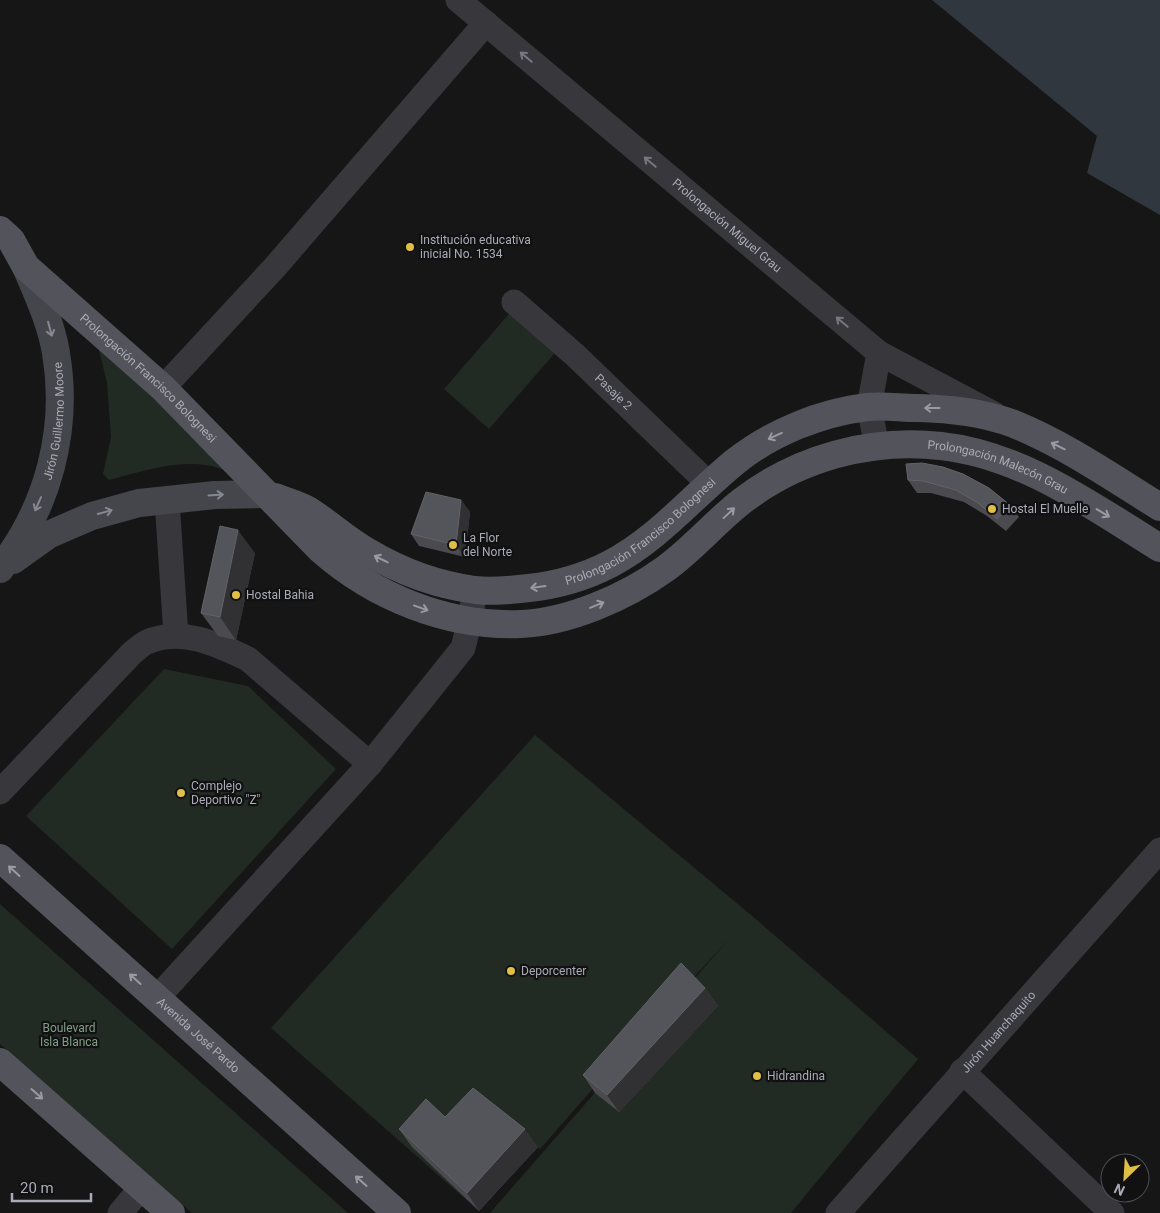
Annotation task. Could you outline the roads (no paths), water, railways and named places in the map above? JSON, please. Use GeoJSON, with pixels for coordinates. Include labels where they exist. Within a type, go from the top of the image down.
{"type":"FeatureCollection","features":[{"type":"Feature","properties":{"kind":"main road"},"geometry":{"type":"LineString","coordinates":[[0,230],[11,240],[26,266]]}},
{"type":"Feature","properties":{"kind":"main road"},"geometry":{"type":"LineString","coordinates":[[0,258],[26,266]]}},
{"type":"Feature","properties":{"kind":"main road","name":"Prolongación Francisco Bolognesi"},"geometry":{"type":"LineString","coordinates":[[26,266],[163,388],[337,564],[371,587],[437,614],[495,624],[524,624],[556,618],[602,603],[630,591],[665,570],[741,502],[774,478],[811,461],[846,451],[877,446]]}},
{"type":"Feature","properties":{"kind":"main road","name":"Jirón Guillermo Moore"},"geometry":{"type":"LineString","coordinates":[[1,568],[32,518],[47,485],[57,442],[61,397],[56,352],[44,309],[26,266]]}},
{"type":"Feature","properties":{"kind":"main road","name":"Prolongación Francisco Bolognesi"},"geometry":{"type":"LineString","coordinates":[[266,494],[309,510],[368,552],[400,568],[439,582],[475,590],[509,590],[544,586],[579,578],[610,564],[643,542],[737,460],[771,438],[801,424],[840,412],[870,407],[941,408],[979,413],[1014,424]]}},
{"type":"Feature","properties":{"kind":"main road"},"geometry":{"type":"LineString","coordinates":[[1014,424],[1090,463],[1160,507]]}},
{"type":"Feature","properties":{"kind":"main road","name":"Prolongación Malecón Grau"},"geometry":{"type":"LineString","coordinates":[[877,446],[940,446],[966,450],[1001,460],[1032,472],[1160,548]]}},
{"type":"Feature","properties":{"kind":"main road"},"geometry":{"type":"LineString","coordinates":[[1071,494],[1090,463]]}},
{"type":"Feature","properties":{"kind":"main road","name":"Jirón Guillermo Moore"},"geometry":{"type":"LineString","coordinates":[[1,568],[48,535],[92,516],[138,504],[167,500],[215,495],[266,494]]}},
{"type":"Feature","properties":{"kind":"main road","name":"Avenida José Pardo"},"geometry":{"type":"LineString","coordinates":[[0,858],[398,1213]]}},
{"type":"Feature","properties":{"kind":"main road"},"geometry":{"type":"LineString","coordinates":[[0,1062],[171,1213]]}},
{"type":"Feature","properties":{"kind":"street","name":"Prolongación Miguel Grau"},"geometry":{"type":"LineString","coordinates":[[458,0],[879,353],[1014,424]]}},
{"type":"Feature","properties":{"kind":"street"},"geometry":{"type":"LineString","coordinates":[[163,388],[275,267],[486,23]]}},
{"type":"Feature","properties":{"kind":"street","name":"Pasaje 2"},"geometry":{"type":"LineString","coordinates":[[514,302],[575,355],[710,484]]}},
{"type":"Feature","properties":{"kind":"street"},"geometry":{"type":"LineString","coordinates":[[877,446],[870,407],[879,353]]}},
{"type":"Feature","properties":{"kind":"street"},"geometry":{"type":"LineString","coordinates":[[167,500],[176,636]]}},
{"type":"Feature","properties":{"kind":"street"},"geometry":{"type":"LineString","coordinates":[[157,998],[370,764],[463,648],[475,590]]}},
{"type":"Feature","properties":{"kind":"street"},"geometry":{"type":"LineString","coordinates":[[0,792],[132,654],[146,642],[170,636],[200,638],[248,659],[370,764]]}},
{"type":"Feature","properties":{"kind":"street","name":"Jirón Huanchaquito"},"geometry":{"type":"LineString","coordinates":[[838,1213],[1160,850]]}},
{"type":"Feature","properties":{"kind":"street"},"geometry":{"type":"LineString","coordinates":[[962,1071],[1112,1213]]}},
{"type":"Feature","properties":{"kind":"street"},"geometry":{"type":"LineString","coordinates":[[120,1213],[142,1187]]}},
{"type":"Feature","properties":{"kind":"place","name":"Institución educativa inicial No. 1534"},"geometry":{"type":"Point","coordinates":[410,247]}},
{"type":"Feature","properties":{"kind":"place","name":"Hostal El Muelle"},"geometry":{"type":"Point","coordinates":[992,509]}},
{"type":"Feature","properties":{"kind":"place","name":"La Flor del Norte"},"geometry":{"type":"Point","coordinates":[453,545]}},
{"type":"Feature","properties":{"kind":"place","name":"Hostal Bahia"},"geometry":{"type":"Point","coordinates":[236,595]}},
{"type":"Feature","properties":{"kind":"place","name":"Complejo Deportivo \"Z\""},"geometry":{"type":"Point","coordinates":[181,793]}},
{"type":"Feature","properties":{"kind":"place","name":"Deporcenter"},"geometry":{"type":"Point","coordinates":[511,971]}},
{"type":"Feature","properties":{"kind":"place","name":"Hidrandina"},"geometry":{"type":"Point","coordinates":[757,1076]}},
{"type":"Feature","properties":{"kind":"park label","name":"Boulevard Isla Blanca"},"geometry":{"type":"Point","coordinates":[69,1035]}}]}
